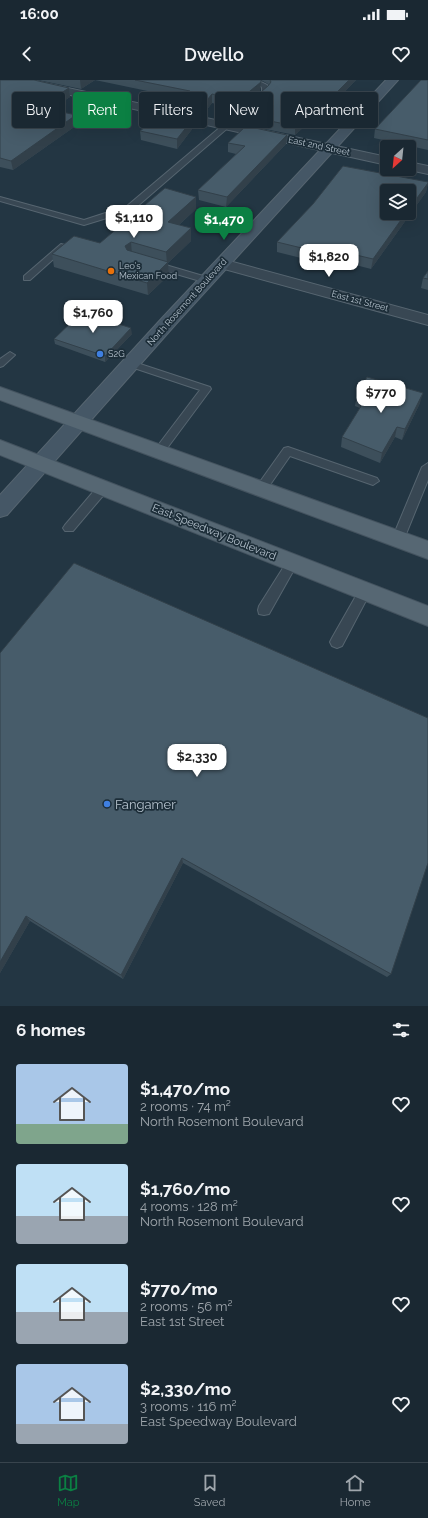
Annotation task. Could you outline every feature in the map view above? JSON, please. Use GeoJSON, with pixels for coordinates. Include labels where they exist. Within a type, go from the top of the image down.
{"type":"FeatureCollection","features":[{"type":"Feature","properties":{"kind":"main road"},"geometry":{"type":"LineString","coordinates":[[0,393],[428,550]]}},
{"type":"Feature","properties":{"kind":"main road","name":"East Speedway Boulevard"},"geometry":{"type":"LineString","coordinates":[[0,447],[428,616]]}},
{"type":"Feature","properties":{"kind":"street","name":"East 2nd Street"},"geometry":{"type":"LineString","coordinates":[[16,80],[139,107]]}},
{"type":"Feature","properties":{"kind":"street","name":"North Rosemont Boulevard"},"geometry":{"type":"LineString","coordinates":[[0,509],[207,280],[392,80]]}},
{"type":"Feature","properties":{"kind":"street","name":"East 2nd Street"},"geometry":{"type":"LineString","coordinates":[[237,128],[380,159]]}},
{"type":"Feature","properties":{"kind":"street"},"geometry":{"type":"LineString","coordinates":[[416,167],[428,170]]}},
{"type":"Feature","properties":{"kind":"street","name":"East 1st Street"},"geometry":{"type":"LineString","coordinates":[[222,264],[428,320]]}},
{"type":"Feature","properties":{"kind":"lane"},"geometry":{"type":"LineString","coordinates":[[252,80],[265,86],[265,92]]}},
{"type":"Feature","properties":{"kind":"lane"},"geometry":{"type":"LineString","coordinates":[[0,199],[84,223],[130,208],[226,128]]}},
{"type":"Feature","properties":{"kind":"lane"},"geometry":{"type":"LineString","coordinates":[[27,278],[72,239]]}},
{"type":"Feature","properties":{"kind":"lane"},"geometry":{"type":"LineString","coordinates":[[146,263],[207,280]]}},
{"type":"Feature","properties":{"kind":"lane"},"geometry":{"type":"LineString","coordinates":[[0,364],[10,355]]}},
{"type":"Feature","properties":{"kind":"lane"},"geometry":{"type":"LineString","coordinates":[[131,364],[206,389],[158,452]]}},
{"type":"Feature","properties":{"kind":"lane"},"geometry":{"type":"LineString","coordinates":[[261,489],[288,451],[373,482]]}},
{"type":"Feature","properties":{"kind":"lane"},"geometry":{"type":"LineString","coordinates":[[398,539],[428,466]]}},
{"type":"Feature","properties":{"kind":"lane"},"geometry":{"type":"LineString","coordinates":[[69,528],[103,488]]}},
{"type":"Feature","properties":{"kind":"lane"},"geometry":{"type":"LineString","coordinates":[[264,610],[292,563]]}},
{"type":"Feature","properties":{"kind":"lane"},"geometry":{"type":"LineString","coordinates":[[337,642],[365,591]]}},
{"type":"Feature","properties":{"kind":"building"},"geometry":{"type":"Polygon","coordinates":[[[0,80],[34,80],[69,88],[63,92],[12,92],[12,128],[58,128],[11,161],[0,158],[0,80]]]}},
{"type":"Feature","properties":{"kind":"building"},"geometry":{"type":"Polygon","coordinates":[[[135,80],[261,80],[261,82],[249,92],[215,92],[215,95],[212,94],[207,100],[207,92],[189,92],[190,91],[135,80]]]}},
{"type":"Feature","properties":{"kind":"building"},"geometry":{"type":"Polygon","coordinates":[[[270,80],[349,80],[337,92],[281,92],[281,123],[273,122],[273,92],[261,92],[271,82],[270,80]]]}},
{"type":"Feature","properties":{"kind":"building"},"geometry":{"type":"Polygon","coordinates":[[[421,80],[428,80],[428,140],[375,129],[378,128],[378,126],[421,80]]]}},
{"type":"Feature","properties":{"kind":"building"},"geometry":{"type":"Polygon","coordinates":[[[65,113],[73,114],[73,117],[65,123],[65,113]]]}},
{"type":"Feature","properties":{"kind":"building"},"geometry":{"type":"Polygon","coordinates":[[[144,128],[186,128],[177,139],[140,131],[144,128]]]}},
{"type":"Feature","properties":{"kind":"building"},"geometry":{"type":"Polygon","coordinates":[[[244,128],[255,128],[287,135],[227,197],[198,190],[245,146],[228,143],[244,128]]]}},
{"type":"Feature","properties":{"kind":"building"},"geometry":{"type":"Polygon","coordinates":[[[343,166],[380,173],[380,176],[396,176],[428,182],[416,199],[416,184],[380,184],[380,220],[401,220],[373,259],[314,245],[310,250],[277,242],[313,204],[343,166]]]}},
{"type":"Feature","properties":{"kind":"building"},"geometry":{"type":"Polygon","coordinates":[[[165,188],[196,197],[168,222],[191,228],[166,252],[131,242],[125,246],[127,250],[168,262],[147,283],[52,254],[74,236],[100,243],[165,188]]]}},
{"type":"Feature","properties":{"kind":"building"},"geometry":{"type":"Polygon","coordinates":[[[428,271],[428,279],[423,278],[428,271]]]}},
{"type":"Feature","properties":{"kind":"building"},"geometry":{"type":"Polygon","coordinates":[[[82,312],[131,328],[105,356],[54,339],[82,312]]]}},
{"type":"Feature","properties":{"kind":"building"},"geometry":{"type":"Polygon","coordinates":[[[367,377],[423,393],[405,429],[397,427],[382,453],[342,437],[366,398],[357,395],[367,377]]]}},
{"type":"Feature","properties":{"kind":"building"},"geometry":{"type":"Polygon","coordinates":[[[74,563],[428,718],[428,863],[391,974],[182,858],[121,975],[26,916],[0,962],[0,653],[74,563]]]}},
{"type":"Feature","properties":{"kind":"place","name":"Leo's Mexican Food"},"geometry":{"type":"Point","coordinates":[111,271]}},
{"type":"Feature","properties":{"kind":"place","name":"S2G"},"geometry":{"type":"Point","coordinates":[100,354]}},
{"type":"Feature","properties":{"kind":"place","name":"Fangamer"},"geometry":{"type":"Point","coordinates":[107,804]}}]}
